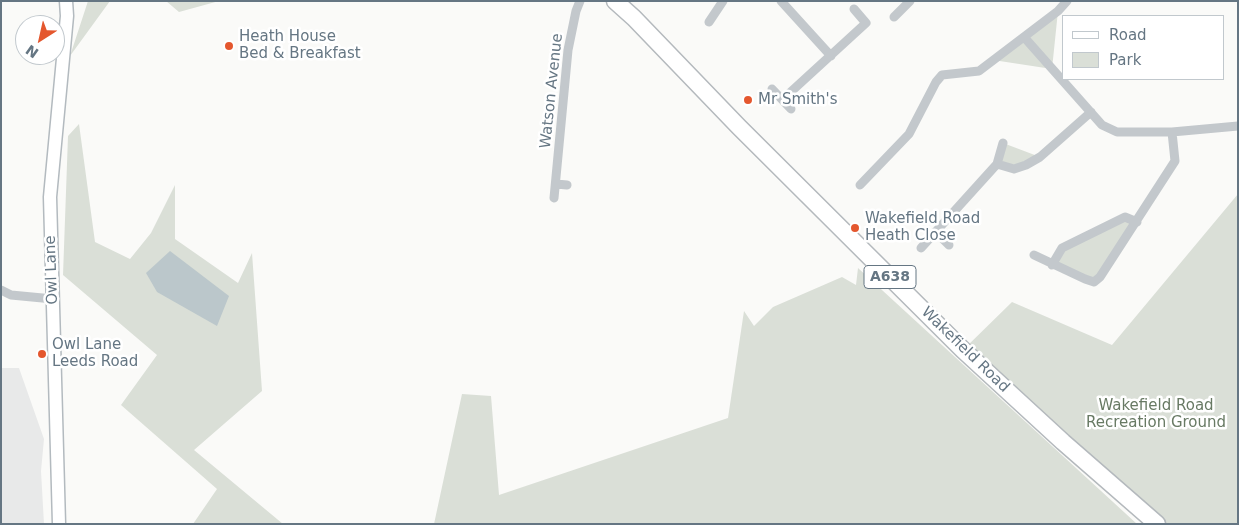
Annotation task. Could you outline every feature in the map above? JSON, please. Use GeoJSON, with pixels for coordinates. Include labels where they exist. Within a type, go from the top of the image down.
{"type":"FeatureCollection","features":[{"type":"Feature","properties":{"kind":"highway","name":"Wakefield Road"},"geometry":{"type":"LineString","coordinates":[[616,1],[738,127],[963,350],[1063,442],[1157,524]]}},
{"type":"Feature","properties":{"kind":"main road","name":"Owl Lane"},"geometry":{"type":"LineString","coordinates":[[59,524],[50,197],[67,16],[66,1]]}},
{"type":"Feature","properties":{"kind":"main road","name":"Owl Lane"},"geometry":{"type":"LineString","coordinates":[[67,16],[73,1]]}},
{"type":"Feature","properties":{"kind":"street","name":"Watson Avenue"},"geometry":{"type":"LineString","coordinates":[[554,198],[568,50],[576,11],[580,1]]}},
{"type":"Feature","properties":{"kind":"street"},"geometry":{"type":"LineString","coordinates":[[709,22],[722,1]]}},
{"type":"Feature","properties":{"kind":"street"},"geometry":{"type":"LineString","coordinates":[[781,1],[831,56]]}},
{"type":"Feature","properties":{"kind":"street"},"geometry":{"type":"LineString","coordinates":[[894,17],[910,1]]}},
{"type":"Feature","properties":{"kind":"street"},"geometry":{"type":"LineString","coordinates":[[860,185],[909,134],[936,82],[942,75],[979,71],[1058,11],[1067,1]]}},
{"type":"Feature","properties":{"kind":"street"},"geometry":{"type":"LineString","coordinates":[[783,99],[866,22],[854,9]]}},
{"type":"Feature","properties":{"kind":"street"},"geometry":{"type":"LineString","coordinates":[[1024,37],[1062,80]]}},
{"type":"Feature","properties":{"kind":"street"},"geometry":{"type":"LineString","coordinates":[[1062,80],[1102,125],[1117,132],[1172,132],[1238,126]]}},
{"type":"Feature","properties":{"kind":"street"},"geometry":{"type":"LineString","coordinates":[[772,89],[791,109]]}},
{"type":"Feature","properties":{"kind":"street"},"geometry":{"type":"LineString","coordinates":[[997,164],[1014,169],[1026,165],[1040,157],[1091,112]]}},
{"type":"Feature","properties":{"kind":"street"},"geometry":{"type":"LineString","coordinates":[[1034,255],[1086,280],[1094,282],[1100,277],[1175,161],[1172,132]]}},
{"type":"Feature","properties":{"kind":"street"},"geometry":{"type":"LineString","coordinates":[[921,248],[997,164],[1003,143]]}},
{"type":"Feature","properties":{"kind":"street"},"geometry":{"type":"LineString","coordinates":[[556,184],[568,185]]}},
{"type":"Feature","properties":{"kind":"street"},"geometry":{"type":"LineString","coordinates":[[1052,265],[1062,248],[1125,217],[1137,222]]}},
{"type":"Feature","properties":{"kind":"street"},"geometry":{"type":"LineString","coordinates":[[936,232],[949,245]]}},
{"type":"Feature","properties":{"kind":"street"},"geometry":{"type":"LineString","coordinates":[[1,290],[11,295],[53,299]]}},
{"type":"Feature","properties":{"kind":"shaded area"},"geometry":{"type":"Polygon","coordinates":[[[170,251],[229,296],[217,326],[157,292],[146,273],[170,251]]]}},
{"type":"Feature","properties":{"kind":"shaded area"},"geometry":{"type":"Polygon","coordinates":[[[1,368],[19,368],[44,439],[41,471],[44,524],[1,524],[1,368]]]}},
{"type":"Feature","properties":{"kind":"green space"},"geometry":{"type":"Polygon","coordinates":[[[88,1],[110,1],[70,56],[88,1]]]}},
{"type":"Feature","properties":{"kind":"green space"},"geometry":{"type":"Polygon","coordinates":[[[166,1],[219,1],[179,12],[166,1]]]}},
{"type":"Feature","properties":{"kind":"green space"},"geometry":{"type":"Polygon","coordinates":[[[1058,11],[1052,69],[993,60],[1058,11]]]}},
{"type":"Feature","properties":{"kind":"green space"},"geometry":{"type":"Polygon","coordinates":[[[79,124],[95,242],[130,259],[151,233],[175,185],[175,239],[238,283],[252,253],[262,391],[194,450],[283,524],[193,524],[217,489],[121,405],[157,355],[63,275],[68,136],[79,124]]]}},
{"type":"Feature","properties":{"kind":"green space"},"geometry":{"type":"Polygon","coordinates":[[[1003,143],[1040,157],[1026,165],[997,164],[1003,143]]]}},
{"type":"Feature","properties":{"kind":"green space","name":"Wakefield Road Recreation Ground"},"geometry":{"type":"Polygon","coordinates":[[[1238,194],[1238,524],[1157,524],[963,350],[1012,302],[1112,345],[1238,194]]]}},
{"type":"Feature","properties":{"kind":"green space"},"geometry":{"type":"Polygon","coordinates":[[[1125,217],[1137,222],[1094,282],[1052,265],[1062,248],[1125,217]]]}},
{"type":"Feature","properties":{"kind":"green space"},"geometry":{"type":"Polygon","coordinates":[[[858,268],[1137,524],[434,524],[462,394],[491,396],[499,495],[728,418],[744,311],[754,326],[773,307],[842,277],[856,285],[858,268]]]}},
{"type":"Feature","properties":{"kind":"place","name":"Heath House Bed & Breakfast"},"geometry":{"type":"Point","coordinates":[229,46]}},
{"type":"Feature","properties":{"kind":"place","name":"Mr Smith's"},"geometry":{"type":"Point","coordinates":[748,100]}},
{"type":"Feature","properties":{"kind":"place","name":"Wakefield Road Heath Close"},"geometry":{"type":"Point","coordinates":[855,228]}},
{"type":"Feature","properties":{"kind":"place","name":"Owl Lane Leeds Road"},"geometry":{"type":"Point","coordinates":[42,354]}}]}
